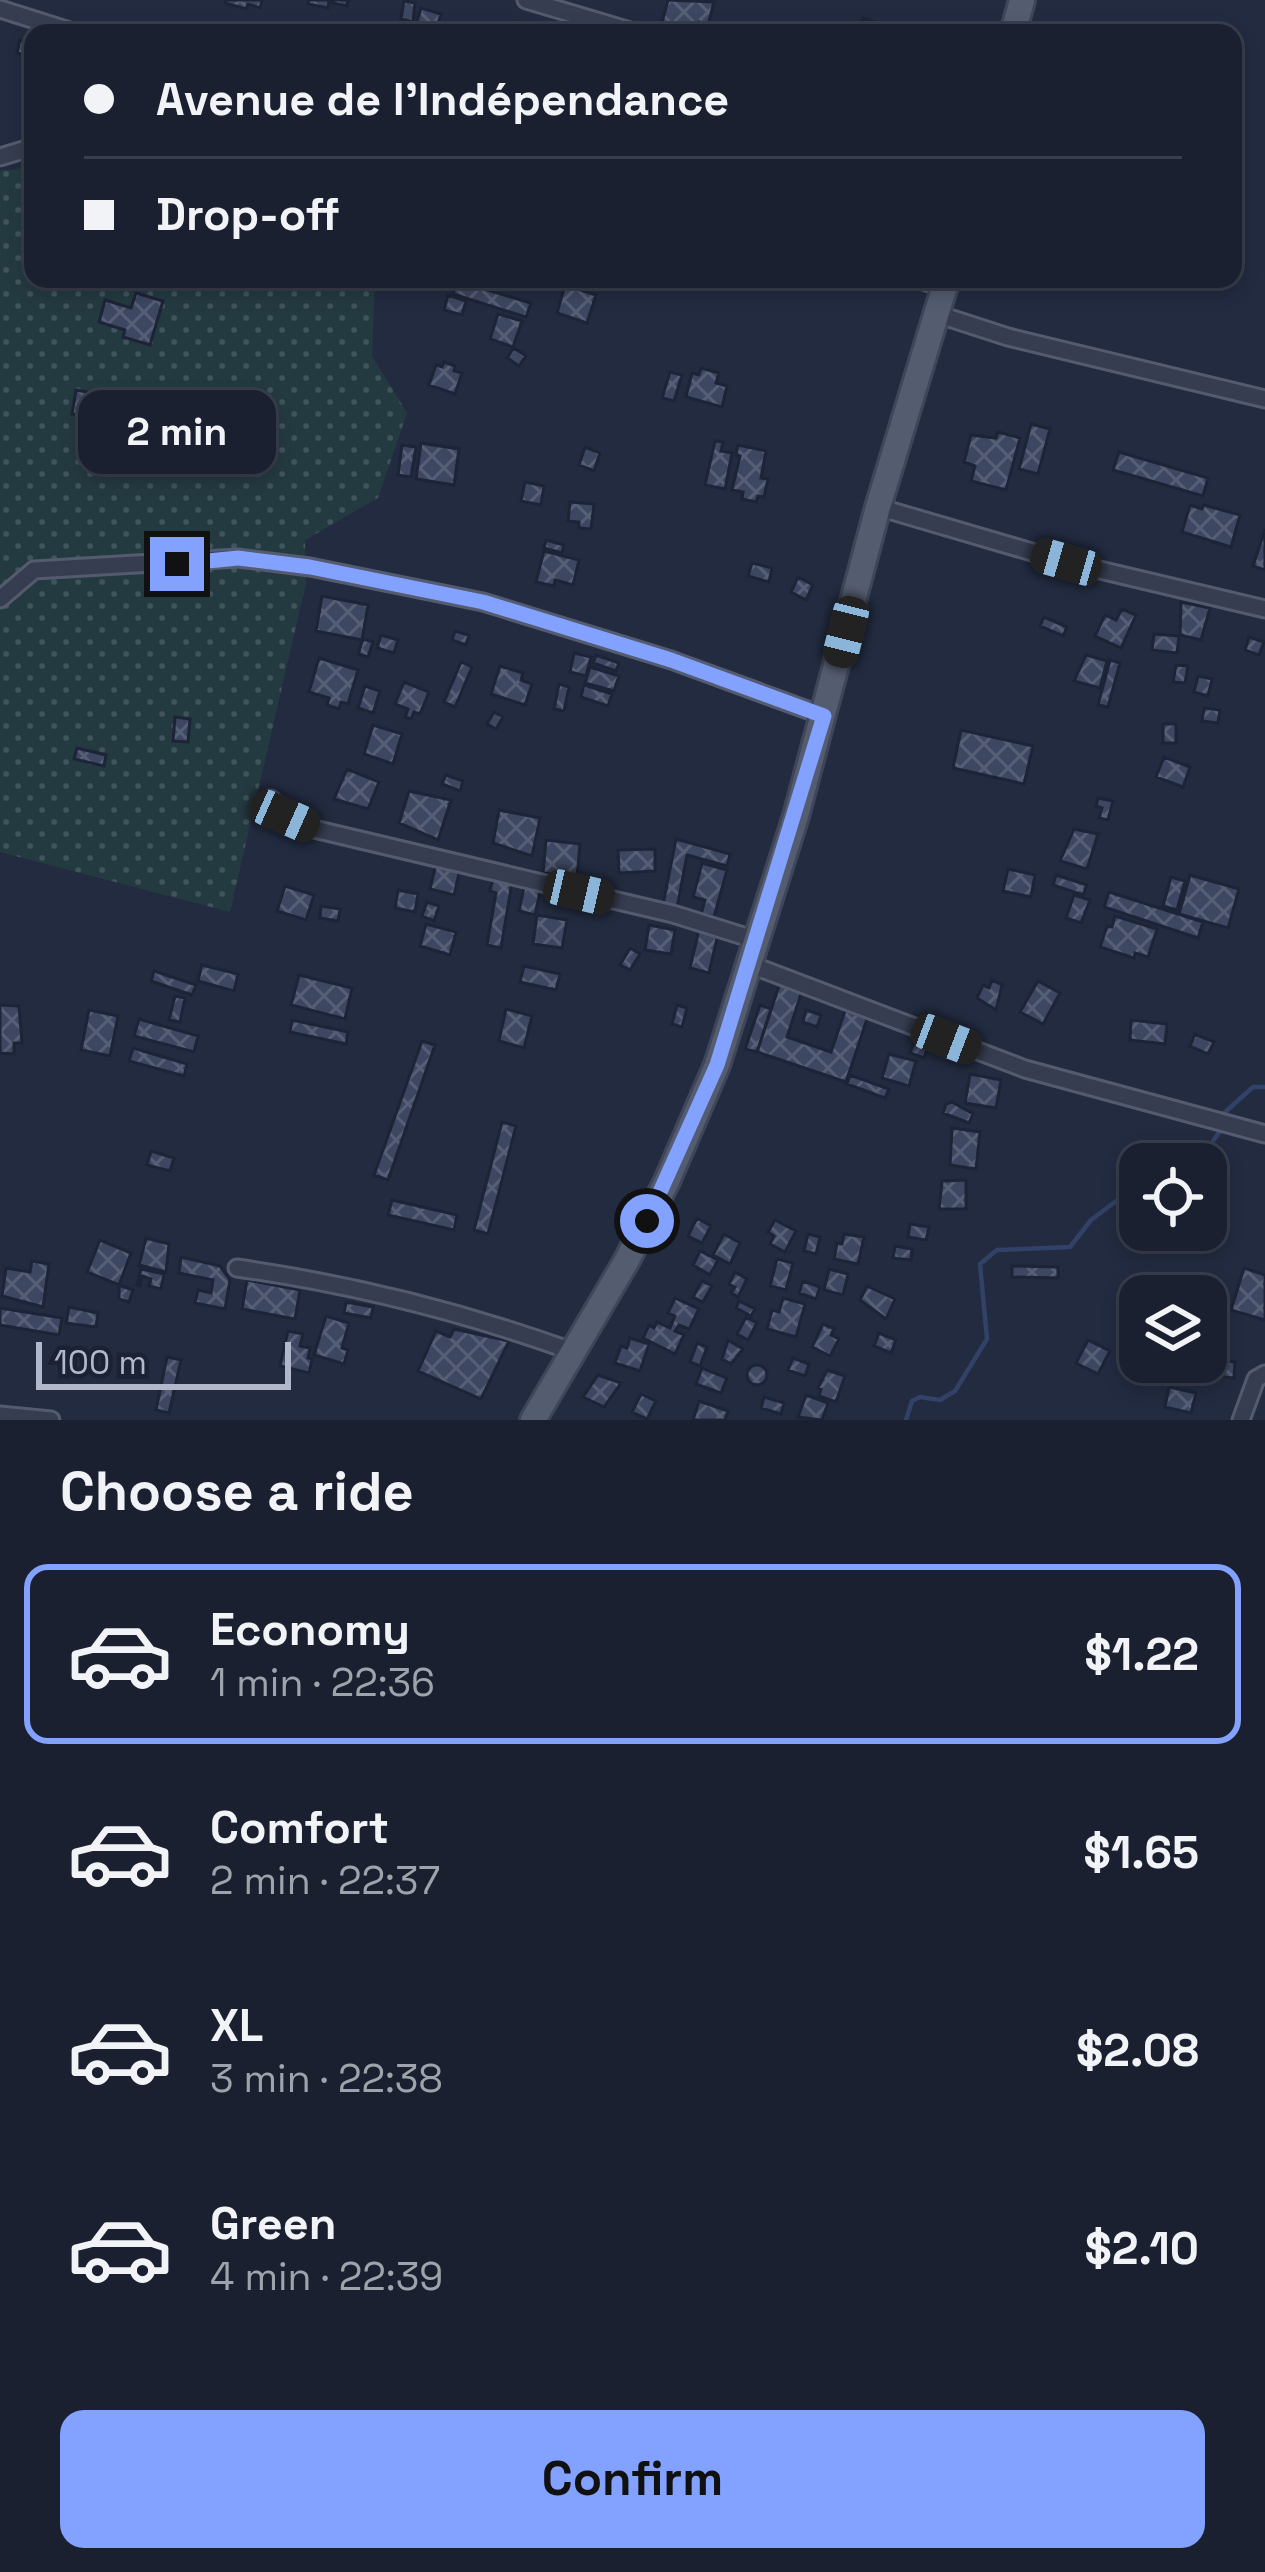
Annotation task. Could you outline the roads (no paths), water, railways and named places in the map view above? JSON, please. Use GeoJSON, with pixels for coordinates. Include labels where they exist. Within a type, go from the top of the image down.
{"type":"FeatureCollection","features":[{"type":"Feature","properties":{"kind":"main road"},"geometry":{"type":"LineString","coordinates":[[533,1420],[667,1181],[717,1065],[824,716],[878,507],[945,288]]}},
{"type":"Feature","properties":{"kind":"street"},"geometry":{"type":"LineString","coordinates":[[526,0],[607,24]]}},
{"type":"Feature","properties":{"kind":"street"},"geometry":{"type":"LineString","coordinates":[[0,9],[27,8],[58,24]]}},
{"type":"Feature","properties":{"kind":"street"},"geometry":{"type":"LineString","coordinates":[[937,314],[1008,337],[1265,399]]}},
{"type":"Feature","properties":{"kind":"street"},"geometry":{"type":"LineString","coordinates":[[878,507],[1066,562],[1265,609]]}},
{"type":"Feature","properties":{"kind":"street"},"geometry":{"type":"LineString","coordinates":[[0,599],[34,570],[238,558],[310,567],[483,602],[671,660],[824,716]]}},
{"type":"Feature","properties":{"kind":"street"},"geometry":{"type":"LineString","coordinates":[[271,799],[285,816],[314,829],[673,914],[1025,1069],[1265,1134]]}},
{"type":"Feature","properties":{"kind":"street"},"geometry":{"type":"LineString","coordinates":[[237,1268],[292,1276],[490,1324],[574,1352]]}},
{"type":"Feature","properties":{"kind":"street"},"geometry":{"type":"LineString","coordinates":[[1241,1420],[1256,1379],[1265,1374]]}},
{"type":"Feature","properties":{"kind":"street"},"geometry":{"type":"LineString","coordinates":[[0,1414],[51,1420]]}},
{"type":"Feature","properties":{"kind":"waterway"},"geometry":{"type":"LineString","coordinates":[[1223,1114],[1253,1087],[1265,1087]]}},
{"type":"Feature","properties":{"kind":"waterway"},"geometry":{"type":"LineString","coordinates":[[1212,1143],[1220,1131]]}},
{"type":"Feature","properties":{"kind":"waterway"},"geometry":{"type":"LineString","coordinates":[[906,1420],[912,1401],[920,1397],[940,1400],[955,1391],[987,1339],[980,1264],[997,1250],[1070,1247],[1091,1220],[1119,1199]]}}]}
